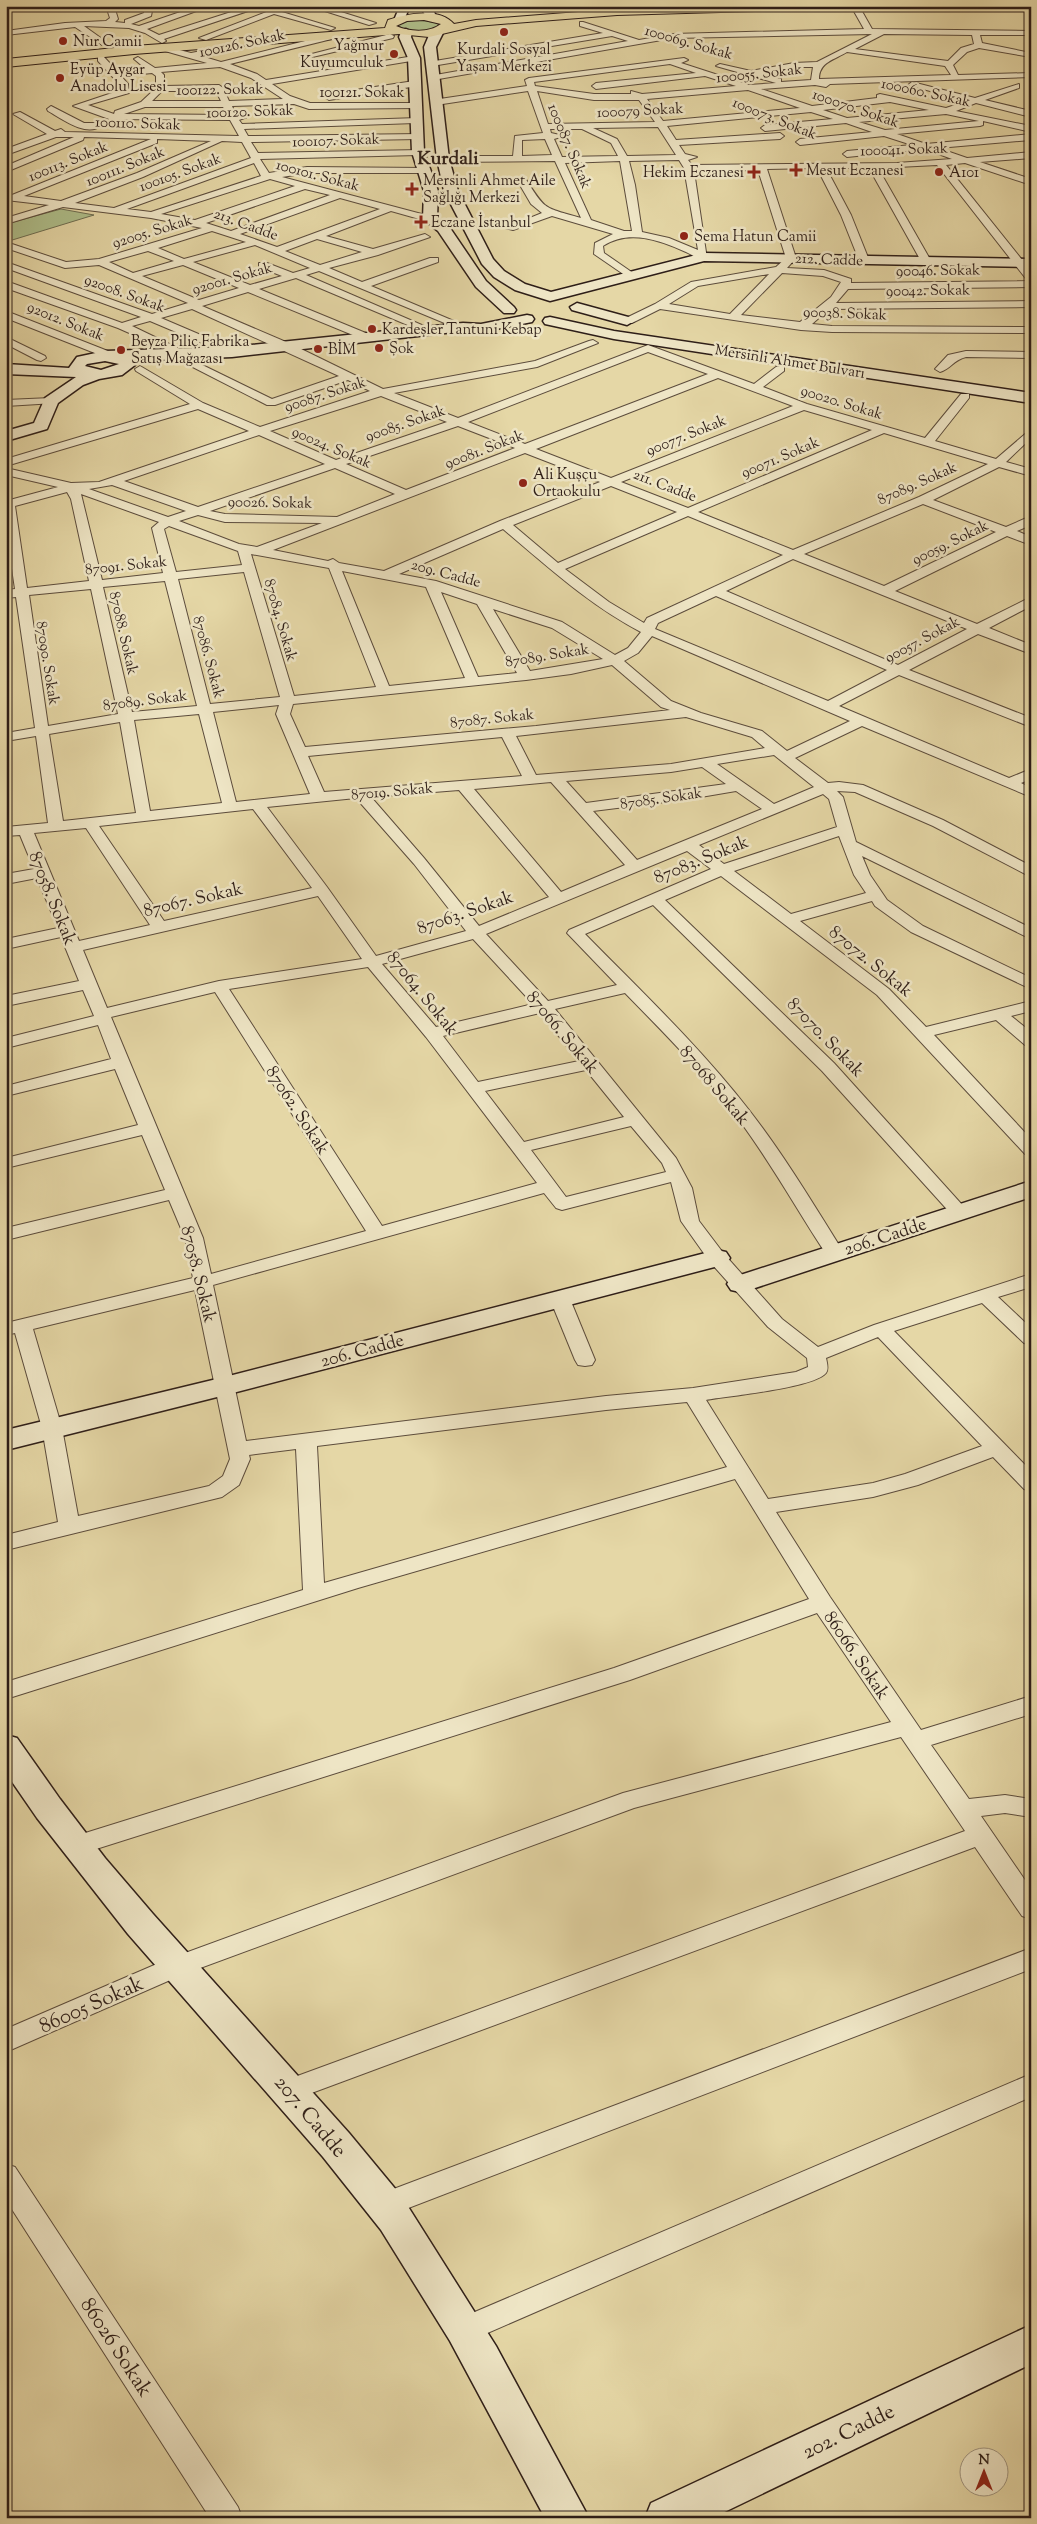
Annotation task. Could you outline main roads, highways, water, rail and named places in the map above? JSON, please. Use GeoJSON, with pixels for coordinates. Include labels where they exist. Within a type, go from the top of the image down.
{"type":"FeatureCollection","features":[{"type":"Feature","properties":{"kind":"main road"},"geometry":{"type":"LineString","coordinates":[[425,6],[432,18],[447,22],[448,24],[434,35],[430,47],[437,84],[436,102],[443,159],[451,192],[487,261],[499,274],[520,287],[575,306],[628,321],[656,326]]}},
{"type":"Feature","properties":{"kind":"main road"},"geometry":{"type":"LineString","coordinates":[[429,6],[448,10]]}},
{"type":"Feature","properties":{"kind":"main road"},"geometry":{"type":"LineString","coordinates":[[6,64],[134,50],[342,32],[401,25],[432,18],[634,6]]}},
{"type":"Feature","properties":{"kind":"main road"},"geometry":{"type":"LineString","coordinates":[[6,57],[203,38],[342,32],[372,23],[441,30],[476,22],[556,16],[580,19],[680,9],[819,6]]}},
{"type":"Feature","properties":{"kind":"main road"},"geometry":{"type":"LineString","coordinates":[[466,12],[502,15]]}},
{"type":"Feature","properties":{"kind":"main road"},"geometry":{"type":"LineString","coordinates":[[401,25],[412,71],[418,152],[431,192],[430,218],[443,228],[481,284],[518,317],[550,321],[574,314],[575,306]]}},
{"type":"Feature","properties":{"kind":"main road","name":"212. Cadde"},"geometry":{"type":"LineString","coordinates":[[550,298],[704,257],[1024,263]]}},
{"type":"Feature","properties":{"kind":"main road"},"geometry":{"type":"LineString","coordinates":[[575,306],[598,295],[629,276]]}},
{"type":"Feature","properties":{"kind":"main road"},"geometry":{"type":"LineString","coordinates":[[481,284],[484,308]]}},
{"type":"Feature","properties":{"kind":"main road"},"geometry":{"type":"LineString","coordinates":[[463,327],[485,316],[509,310],[514,303],[520,300],[550,298]]}},
{"type":"Feature","properties":{"kind":"main road"},"geometry":{"type":"LineString","coordinates":[[481,328],[527,319]]}},
{"type":"Feature","properties":{"kind":"main road","name":"Mersinli Ahmet Bulvarı"},"geometry":{"type":"LineString","coordinates":[[550,321],[614,335],[1031,398]]}},
{"type":"Feature","properties":{"kind":"main road"},"geometry":{"type":"LineString","coordinates":[[6,358],[184,357],[433,332],[463,327],[614,335]]}},
{"type":"Feature","properties":{"kind":"main road","name":"Mersinli Ahmet Bulvarı"},"geometry":{"type":"LineString","coordinates":[[675,329],[982,375]]}},
{"type":"Feature","properties":{"kind":"main road"},"geometry":{"type":"LineString","coordinates":[[114,356],[127,362],[125,368],[120,371]]}},
{"type":"Feature","properties":{"kind":"main road"},"geometry":{"type":"LineString","coordinates":[[6,369],[98,374],[140,368],[184,357]]}},
{"type":"Feature","properties":{"kind":"main road"},"geometry":{"type":"LineString","coordinates":[[88,358],[78,363],[78,370],[98,374]]}},
{"type":"Feature","properties":{"kind":"main road"},"geometry":{"type":"LineString","coordinates":[[6,436],[25,433],[40,426],[51,401],[78,382],[98,374]]}},
{"type":"Feature","properties":{"kind":"main road","name":"206. Cadde"},"geometry":{"type":"LineString","coordinates":[[740,1284],[1031,1189]]}},
{"type":"Feature","properties":{"kind":"main road","name":"206. Cadde"},"geometry":{"type":"LineString","coordinates":[[6,1440],[225,1386],[717,1258]]}},
{"type":"Feature","properties":{"kind":"main road","name":"207. Cadde"},"geometry":{"type":"LineString","coordinates":[[6,1748],[74,1846],[175,1967],[290,2090],[385,2205],[466,2329],[568,2518]]}},
{"type":"Feature","properties":{"kind":"main road","name":"202. Cadde"},"geometry":{"type":"LineString","coordinates":[[666,2518],[1031,2344]]}},
{"type":"Feature","properties":{"kind":"place","name":"Kurdali Sosyal Yaşam Merkezi"},"geometry":{"type":"Point","coordinates":[504,32]}},
{"type":"Feature","properties":{"kind":"place","name":"Nur Camii"},"geometry":{"type":"Point","coordinates":[63,41]}},
{"type":"Feature","properties":{"kind":"place","name":"Yağmur Kuyumculuk"},"geometry":{"type":"Point","coordinates":[394,54]}},
{"type":"Feature","properties":{"kind":"place","name":"Eyüp Aygar Anadolu Lisesi"},"geometry":{"type":"Point","coordinates":[60,78]}},
{"type":"Feature","properties":{"kind":"place","name":"Mesut Eczanesi"},"geometry":{"type":"Point","coordinates":[796,170]}},
{"type":"Feature","properties":{"kind":"place","name":"Hekim Eczanesi"},"geometry":{"type":"Point","coordinates":[754,172]}},
{"type":"Feature","properties":{"kind":"place","name":"A101"},"geometry":{"type":"Point","coordinates":[939,172]}},
{"type":"Feature","properties":{"kind":"place","name":"Mersinli Ahmet Aile Sağlığı Merkezi"},"geometry":{"type":"Point","coordinates":[412,189]}},
{"type":"Feature","properties":{"kind":"place","name":"Eczane İstanbul"},"geometry":{"type":"Point","coordinates":[421,222]}},
{"type":"Feature","properties":{"kind":"place","name":"Sema Hatun Camii"},"geometry":{"type":"Point","coordinates":[684,236]}},
{"type":"Feature","properties":{"kind":"place","name":"Kardeşler Tantuni Kebap"},"geometry":{"type":"Point","coordinates":[372,329]}},
{"type":"Feature","properties":{"kind":"place","name":"Şok"},"geometry":{"type":"Point","coordinates":[379,348]}},
{"type":"Feature","properties":{"kind":"place","name":"BİM"},"geometry":{"type":"Point","coordinates":[318,349]}},
{"type":"Feature","properties":{"kind":"place","name":"Beyza Piliç Fabrika Satış Mağazası"},"geometry":{"type":"Point","coordinates":[121,350]}},
{"type":"Feature","properties":{"kind":"place","name":"Ali Kuşçu Ortaokulu"},"geometry":{"type":"Point","coordinates":[523,483]}},
{"type":"Feature","properties":{"kind":"district","name":"Kurdali"},"geometry":{"type":"Point","coordinates":[448,157]}}]}
